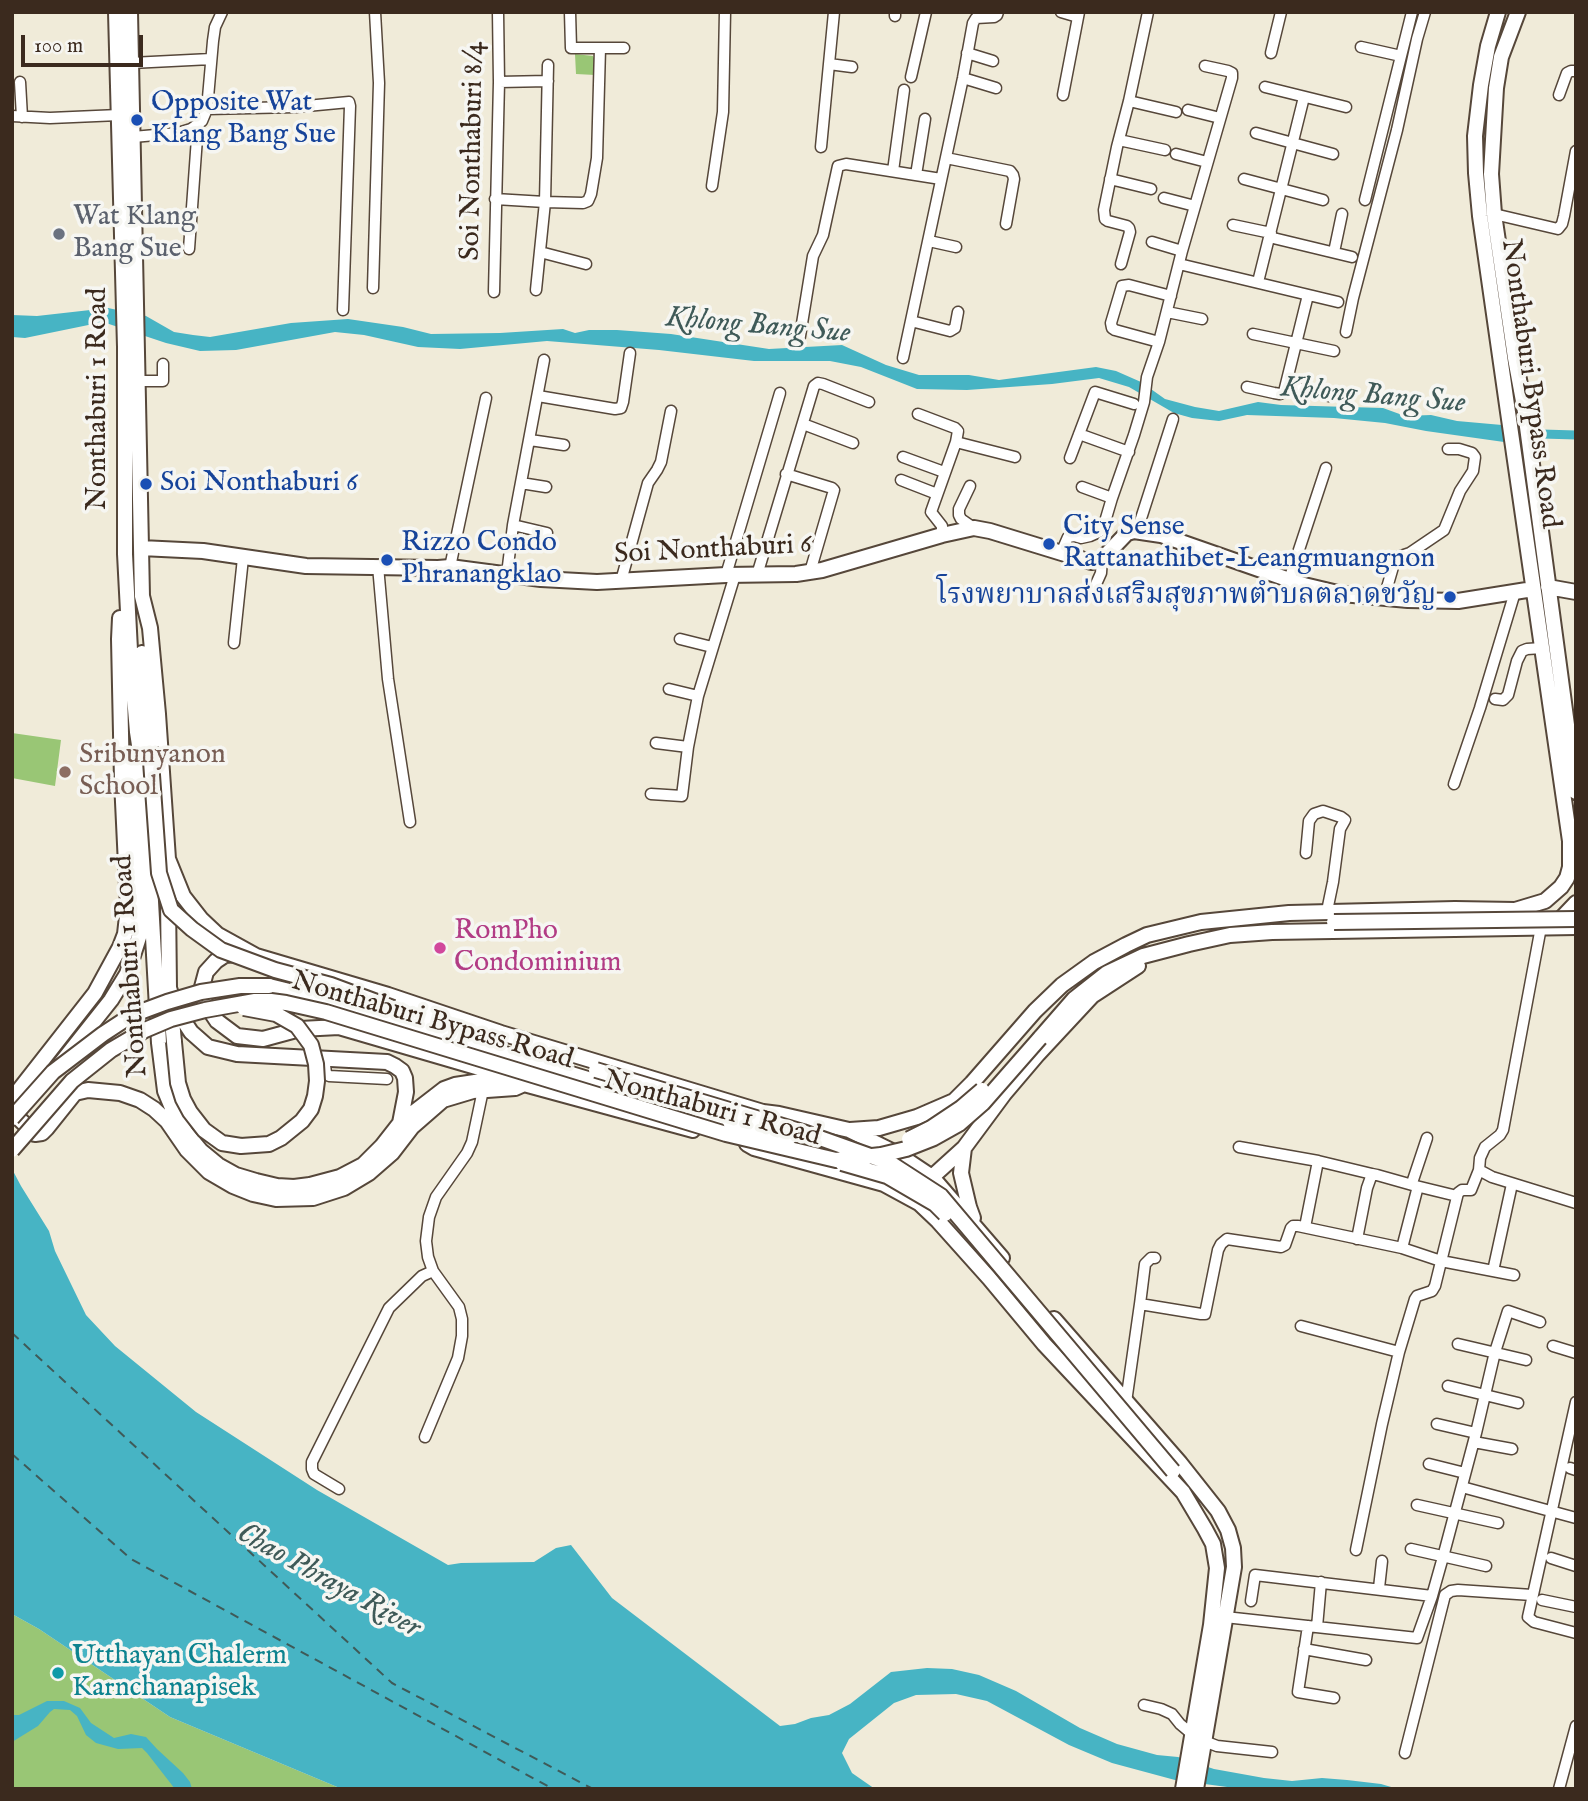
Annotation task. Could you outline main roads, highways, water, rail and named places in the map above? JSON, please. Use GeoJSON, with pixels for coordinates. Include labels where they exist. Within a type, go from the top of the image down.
{"type":"FeatureCollection","features":[{"type":"Feature","properties":{"kind":"main road","name":"Nonthaburi 1 Road"},"geometry":{"type":"LineString","coordinates":[[116,12],[130,295]]}},
{"type":"Feature","properties":{"kind":"main road","name":"Nonthaburi 1 Road"},"geometry":{"type":"LineString","coordinates":[[130,12],[133,137],[125,554],[130,650],[144,779],[159,1043],[165,1091],[186,1133],[201,1151],[236,1175],[277,1186],[310,1185],[340,1177],[363,1165],[400,1123],[444,1089],[508,1077],[524,1084],[884,1184],[919,1203],[989,1278],[1044,1344],[1168,1471],[1205,1528],[1213,1544],[1217,1568],[1198,1737]]}},
{"type":"Feature","properties":{"kind":"main road","name":"Nonthaburi Bypass Road"},"geometry":{"type":"LineString","coordinates":[[1498,13],[1488,46],[1475,136],[1480,216],[1513,449],[1572,741],[1576,792]]}},
{"type":"Feature","properties":{"kind":"main road","name":"Nonthaburi Bypass Road"},"geometry":{"type":"LineString","coordinates":[[849,1130],[879,1128],[917,1117],[954,1101],[1062,985],[1094,962],[1147,935],[1183,925],[1234,917],[1330,917],[1515,910],[1545,901],[1561,887],[1572,855],[1542,648],[1541,588],[1525,412],[1494,214],[1491,174],[1496,88],[1501,57],[1518,13]]}},
{"type":"Feature","properties":{"kind":"main road","name":"Nonthaburi 1 Road"},"geometry":{"type":"LineString","coordinates":[[131,347],[138,382],[142,596],[149,628],[158,714],[168,859],[183,896],[218,935],[256,956],[763,1112],[849,1130],[896,1153],[923,1175],[978,1229],[1180,1463],[1211,1501],[1228,1530],[1234,1567],[1219,1660],[1183,1788]]}},
{"type":"Feature","properties":{"kind":"main road","name":"Soi Nonthaburi 6"},"geometry":{"type":"LineString","coordinates":[[141,548],[203,551],[306,566],[450,567],[578,582],[730,575],[796,575],[974,528],[1091,562],[1102,559],[1127,533],[1137,531],[1161,535],[1321,590],[1384,598],[1458,601],[1541,588]]}},
{"type":"Feature","properties":{"kind":"main road"},"geometry":{"type":"LineString","coordinates":[[12,1099],[94,993],[125,934],[128,907],[119,639],[125,554]]}},
{"type":"Feature","properties":{"kind":"main road"},"geometry":{"type":"LineString","coordinates":[[1541,588],[1576,592]]}},
{"type":"Feature","properties":{"kind":"main road"},"geometry":{"type":"LineString","coordinates":[[142,596],[142,654],[159,873],[171,910],[221,950],[393,1008]]}},
{"type":"Feature","properties":{"kind":"main road"},"geometry":{"type":"LineString","coordinates":[[12,1118],[111,1000],[127,974],[135,953],[141,931],[134,779],[137,732]]}},
{"type":"Feature","properties":{"kind":"main road"},"geometry":{"type":"LineString","coordinates":[[168,859],[169,989],[178,1083],[183,1099],[204,1130],[222,1143],[241,1146],[269,1144],[292,1131],[311,1109],[316,1096],[317,1081],[311,1045],[297,1026],[276,1014],[226,1006]]}},
{"type":"Feature","properties":{"kind":"main road"},"geometry":{"type":"LineString","coordinates":[[1561,887],[1561,904],[1575,904]]}},
{"type":"Feature","properties":{"kind":"main road"},"geometry":{"type":"LineString","coordinates":[[1547,927],[1575,904]]}},
{"type":"Feature","properties":{"kind":"main road","name":"Nonthaburi Bypass Road"},"geometry":{"type":"LineString","coordinates":[[923,1175],[967,1142],[1038,1054],[1092,996],[1170,944],[1234,917]]}},
{"type":"Feature","properties":{"kind":"main road"},"geometry":{"type":"LineString","coordinates":[[1170,944],[1330,917],[1576,919]]}},
{"type":"Feature","properties":{"kind":"main road","name":"Nonthaburi Bypass Road"},"geometry":{"type":"LineString","coordinates":[[12,1150],[72,1082],[111,1050],[145,1030],[171,1019],[226,1006],[271,1001],[326,1012],[726,1133],[836,1160],[880,1155],[906,1149],[959,1124],[983,1102],[1069,993],[1102,968],[1143,949],[1230,935],[1272,932],[1576,927]]}},
{"type":"Feature","properties":{"kind":"main road"},"geometry":{"type":"LineString","coordinates":[[256,956],[225,955],[206,972],[202,987],[205,1003],[217,1021],[237,1036],[263,1039],[300,1029],[339,1027],[508,1077]]}},
{"type":"Feature","properties":{"kind":"main road"},"geometry":{"type":"LineString","coordinates":[[53,1072],[132,1015],[167,1002],[201,992],[240,986],[304,986],[393,1008],[803,1132],[890,1163],[941,1196],[1168,1471]]}},
{"type":"Feature","properties":{"kind":"main road","name":"Nonthaburi Bypass Road"},"geometry":{"type":"LineString","coordinates":[[269,986],[330,1001],[730,1122],[832,1148],[876,1147],[910,1138],[931,1128],[979,1093],[1037,1034]]}},
{"type":"Feature","properties":{"kind":"main road"},"geometry":{"type":"LineString","coordinates":[[169,989],[176,1009],[191,1032],[208,1047],[237,1054],[387,1062],[396,1066],[405,1078],[406,1092],[400,1123]]}},
{"type":"Feature","properties":{"kind":"main road"},"geometry":{"type":"LineString","coordinates":[[12,1112],[35,1134],[42,1133],[75,1093],[88,1090],[120,1093],[140,1100],[154,1110],[167,1121],[187,1150],[209,1172],[233,1186],[276,1199],[313,1198],[344,1188],[369,1173],[392,1153],[412,1127],[443,1100],[472,1091],[515,1088],[524,1084]]}},
{"type":"Feature","properties":{"kind":"main road"},"geometry":{"type":"LineString","coordinates":[[954,1101],[941,1116],[940,1128],[948,1136],[967,1142],[961,1173],[969,1207],[978,1229]]}},
{"type":"Feature","properties":{"kind":"main road","name":"Nonthaburi 1 Road"},"geometry":{"type":"LineString","coordinates":[[938,1108],[914,1128],[914,1134],[923,1175],[923,1195],[949,1226],[957,1244]]}},
{"type":"Feature","properties":{"kind":"main road"},"geometry":{"type":"LineString","coordinates":[[754,1148],[767,1146],[775,1135],[774,1126],[763,1112]]}},
{"type":"Feature","properties":{"kind":"main road"},"geometry":{"type":"LineString","coordinates":[[836,1160],[887,1176],[935,1204],[1210,1516],[1221,1540],[1225,1569],[1225,1617]]}},
{"type":"Feature","properties":{"kind":"main road"},"geometry":{"type":"LineString","coordinates":[[884,1184],[910,1183],[923,1175]]}},
{"type":"Feature","properties":{"kind":"main road","name":"Nonthaburi 1 Road"},"geometry":{"type":"LineString","coordinates":[[1194,1756],[1196,1789]]}},
{"type":"Feature","properties":{"kind":"water"},"geometry":{"type":"Polygon","coordinates":[[[108,308],[146,316],[174,332],[210,337],[291,323],[348,319],[431,334],[563,329],[575,333],[617,330],[671,334],[769,349],[842,345],[886,365],[919,375],[969,375],[999,380],[1096,367],[1116,371],[1141,382],[1165,399],[1195,407],[1219,411],[1258,402],[1383,408],[1405,416],[1431,415],[1457,421],[1502,425],[1504,442],[1385,423],[1334,418],[1247,415],[1219,421],[1192,418],[1174,413],[1129,387],[1099,378],[967,390],[917,389],[861,367],[830,361],[754,361],[547,341],[460,349],[418,347],[364,335],[335,332],[236,350],[200,351],[103,322],[25,338],[12,337],[12,315],[37,316],[108,308]]]}},
{"type":"Feature","properties":{"kind":"water","name":"Chao Phraya River"},"geometry":{"type":"Polygon","coordinates":[[[12,1169],[49,1231],[55,1251],[86,1315],[115,1346],[196,1412],[317,1490],[448,1565],[534,1562],[556,1548],[571,1545],[612,1598],[780,1726],[829,1715],[850,1704],[891,1672],[927,1668],[952,1669],[979,1675],[1016,1691],[1080,1728],[1117,1744],[1157,1755],[1178,1757],[1214,1769],[1264,1778],[1292,1781],[1322,1778],[1347,1780],[1398,1789],[1242,1789],[1175,1780],[1112,1763],[1069,1745],[987,1701],[956,1694],[916,1695],[894,1703],[849,1739],[842,1753],[852,1773],[875,1789],[342,1789],[170,1717],[39,1629],[12,1614],[12,1169]]]}},
{"type":"Feature","properties":{"kind":"water"},"geometry":{"type":"Polygon","coordinates":[[[47,1701],[64,1701],[80,1708],[91,1723],[114,1738],[131,1734],[146,1737],[183,1773],[192,1789],[175,1789],[142,1748],[118,1749],[96,1743],[86,1735],[77,1716],[70,1710],[54,1709],[38,1726],[12,1742],[12,1715],[19,1715],[47,1701]]]}},
{"type":"Feature","properties":{"kind":"waterway","name":"Khlong Bang Sue"},"geometry":{"type":"LineString","coordinates":[[1508,433],[1576,435]]}},
{"type":"Feature","properties":{"kind":"place","name":"Opposite Wat Klang Bang Sue"},"geometry":{"type":"Point","coordinates":[137,120]}},
{"type":"Feature","properties":{"kind":"place","name":"Wat Klang Bang Sue"},"geometry":{"type":"Point","coordinates":[59,234]}},
{"type":"Feature","properties":{"kind":"place","name":"Soi Nonthaburi 6"},"geometry":{"type":"Point","coordinates":[146,484]}},
{"type":"Feature","properties":{"kind":"place","name":"City Sense Rattanathibet-Leangmuangnon"},"geometry":{"type":"Point","coordinates":[1049,544]}},
{"type":"Feature","properties":{"kind":"place","name":"Rizzo Condo Phranangklao"},"geometry":{"type":"Point","coordinates":[387,560]}},
{"type":"Feature","properties":{"kind":"place","name":"โรงพยาบาลส่งเสริมสุขภาพตำบลตลาดขวัญ"},"geometry":{"type":"Point","coordinates":[1450,597]}},
{"type":"Feature","properties":{"kind":"place","name":"Sribunyanon School"},"geometry":{"type":"Point","coordinates":[65,772]}},
{"type":"Feature","properties":{"kind":"place","name":"RomPho Condominium"},"geometry":{"type":"Point","coordinates":[440,948]}},
{"type":"Feature","properties":{"kind":"place","name":"Utthayan Chalerm Karnchanapisek"},"geometry":{"type":"Point","coordinates":[58,1673]}}]}
